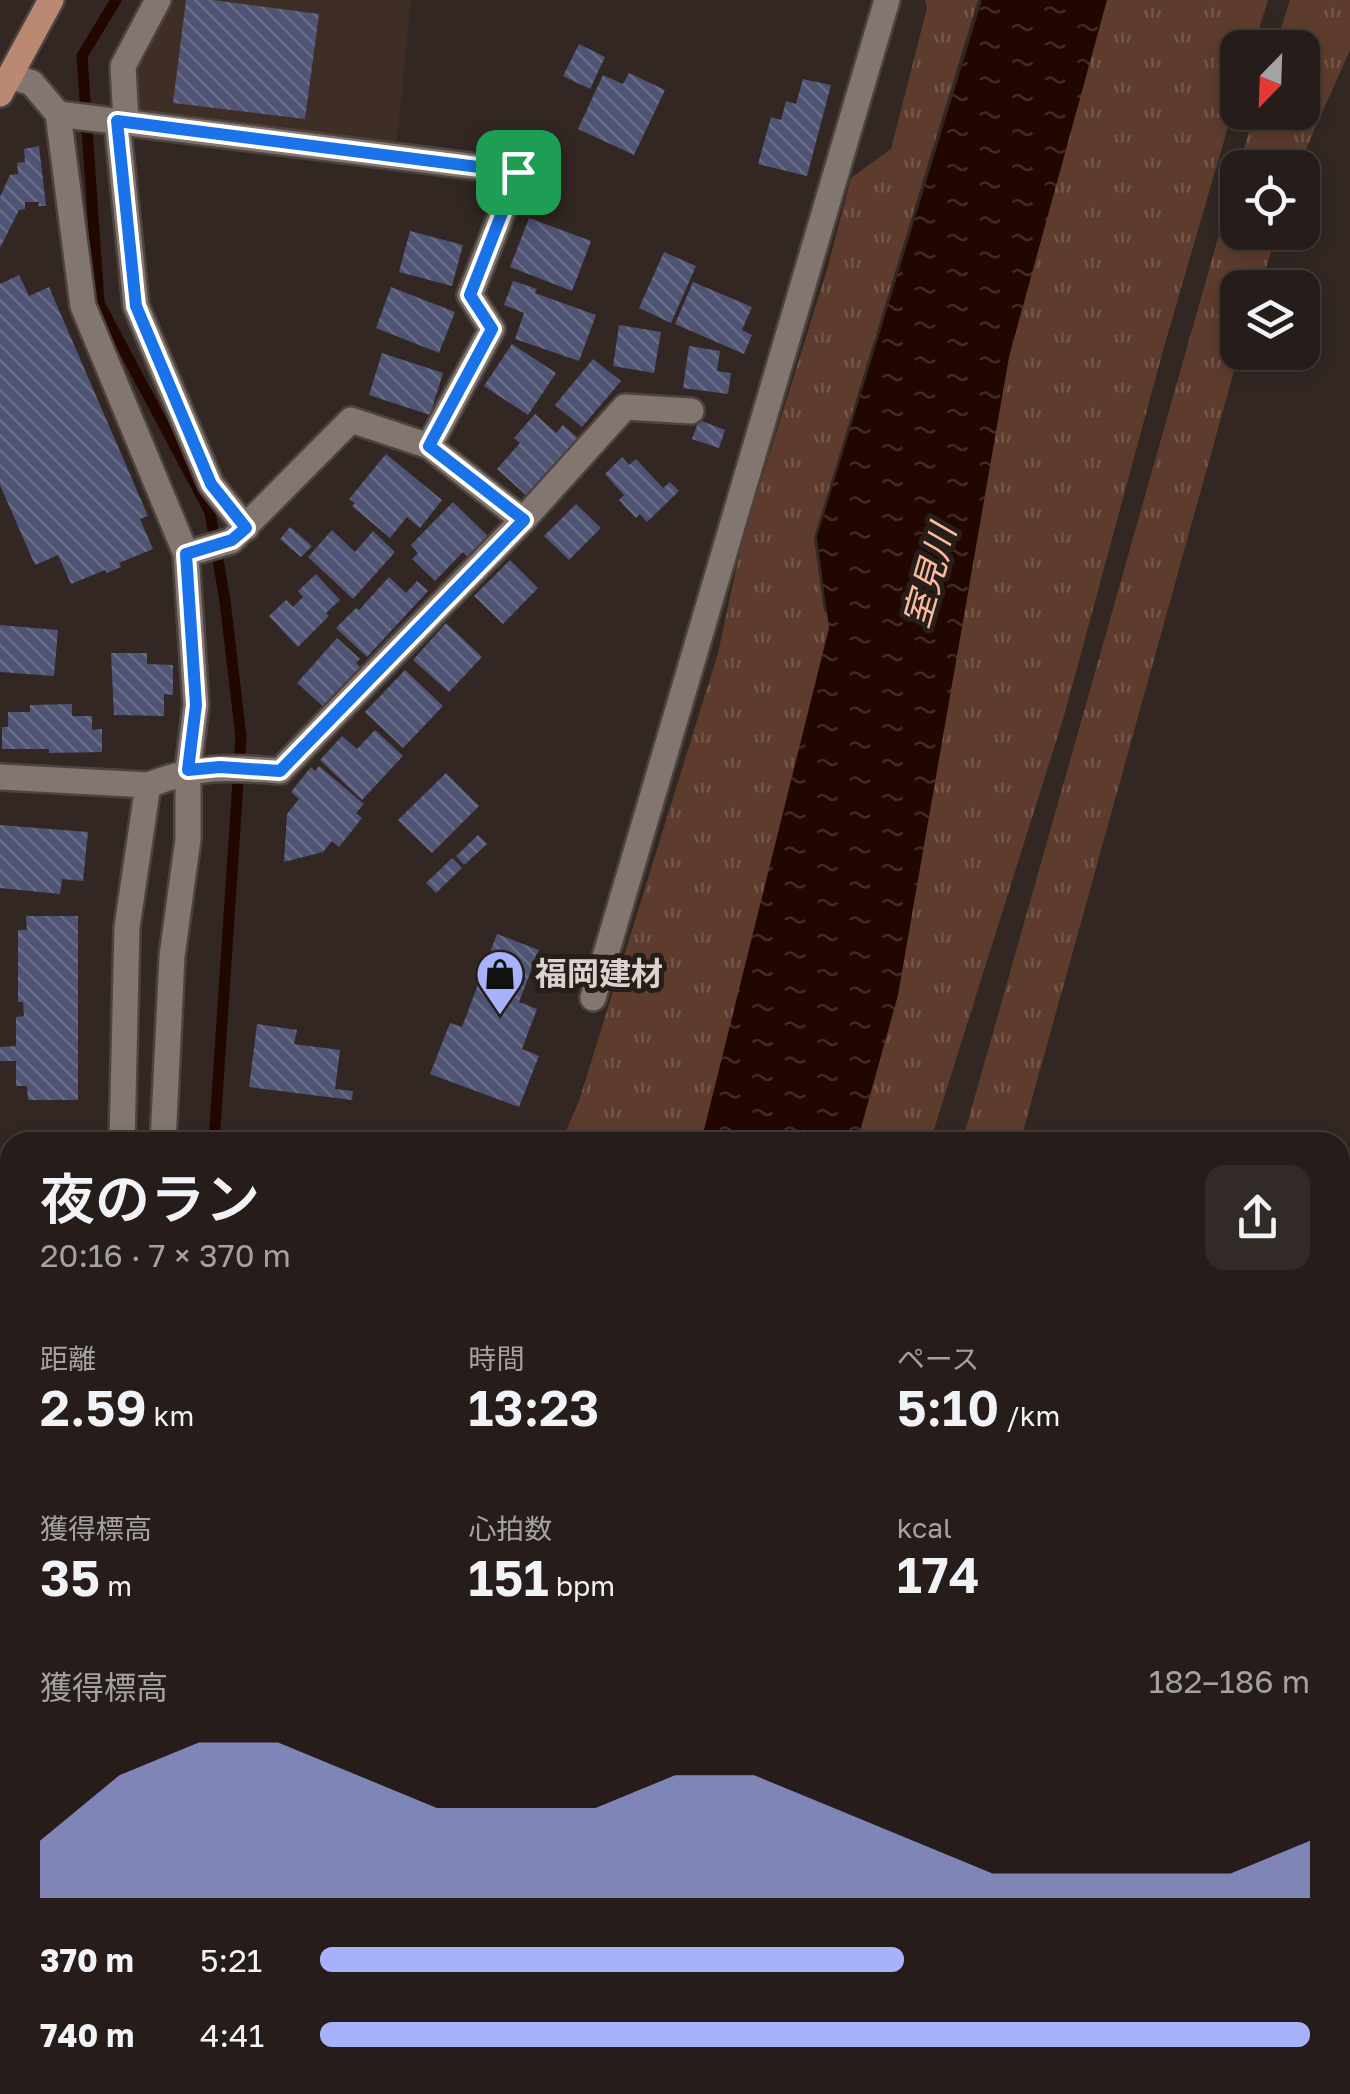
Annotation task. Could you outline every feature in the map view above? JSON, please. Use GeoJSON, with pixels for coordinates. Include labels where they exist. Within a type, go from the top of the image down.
{"type":"FeatureCollection","features":[{"type":"Feature","properties":{"kind":"main road"},"geometry":{"type":"LineString","coordinates":[[5,85],[51,0]]}},
{"type":"Feature","properties":{"kind":"street"},"geometry":{"type":"LineString","coordinates":[[158,0],[124,66],[118,121],[136,306],[211,484],[239,534]]}},
{"type":"Feature","properties":{"kind":"street"},"geometry":{"type":"LineString","coordinates":[[593,998],[887,0]]}},
{"type":"Feature","properties":{"kind":"street"},"geometry":{"type":"LineString","coordinates":[[5,85],[32,83],[58,114],[82,306],[186,554],[196,705],[188,770],[188,839],[172,956],[163,1132]]}},
{"type":"Feature","properties":{"kind":"street"},"geometry":{"type":"LineString","coordinates":[[58,114],[518,172],[470,295],[492,329],[429,446]]}},
{"type":"Feature","properties":{"kind":"street"},"geometry":{"type":"LineString","coordinates":[[0,777],[148,785],[188,770],[220,767],[280,771],[524,520],[625,407],[692,411]]}},
{"type":"Feature","properties":{"kind":"street"},"geometry":{"type":"LineString","coordinates":[[186,554],[239,534],[351,420],[429,446],[524,520]]}},
{"type":"Feature","properties":{"kind":"street"},"geometry":{"type":"LineString","coordinates":[[122,1132],[127,927],[148,785]]}},
{"type":"Feature","properties":{"kind":"shaded area"},"geometry":{"type":"Polygon","coordinates":[[[170,0],[411,0],[397,142],[138,109],[133,66],[170,0]]]}},
{"type":"Feature","properties":{"kind":"green space"},"geometry":{"type":"Polygon","coordinates":[[[925,0],[978,0],[814,538],[824,611],[851,626],[721,1132],[565,1132],[579,1101],[718,653],[742,542],[827,270],[851,178],[891,149],[927,8],[925,0]]]}},
{"type":"Feature","properties":{"kind":"green space"},"geometry":{"type":"Polygon","coordinates":[[[1083,0],[1268,0],[1258,30],[1220,30],[1220,130],[1227,130],[1064,716],[933,1132],[842,1132],[996,357],[1083,0]]]}},
{"type":"Feature","properties":{"kind":"green space"},"geometry":{"type":"Polygon","coordinates":[[[1290,0],[1350,0],[1350,50],[1320,118],[1320,30],[1280,30],[1290,0]]]}},
{"type":"Feature","properties":{"kind":"green space"},"geometry":{"type":"Polygon","coordinates":[[[1250,130],[1314,130],[1306,150],[1243,150],[1250,130]]]}},
{"type":"Feature","properties":{"kind":"green space"},"geometry":{"type":"Polygon","coordinates":[[[1220,231],[1220,250],[1272,250],[1265,270],[1220,270],[1220,370],[1234,370],[1023,1132],[965,1132],[1220,231]]]}},
{"type":"Feature","properties":{"kind":"water","name":"室見川"},"geometry":{"type":"Polygon","coordinates":[[[982,0],[1107,0],[1009,357],[898,995],[860,1132],[703,1132],[829,628],[817,537],[982,0]]]}},
{"type":"Feature","properties":{"kind":"building"},"geometry":{"type":"Polygon","coordinates":[[[186,0],[319,14],[305,119],[173,103],[186,0]]]}},
{"type":"Feature","properties":{"kind":"building"},"geometry":{"type":"Polygon","coordinates":[[[579,44],[605,57],[590,89],[563,76],[579,44]]]}},
{"type":"Feature","properties":{"kind":"building"},"geometry":{"type":"Polygon","coordinates":[[[629,73],[665,90],[634,155],[578,129],[603,75],[623,84],[629,73]]]}},
{"type":"Feature","properties":{"kind":"building"},"geometry":{"type":"Polygon","coordinates":[[[803,79],[831,85],[807,176],[758,164],[771,117],[781,120],[786,101],[796,104],[803,79]]]}},
{"type":"Feature","properties":{"kind":"building"},"geometry":{"type":"Polygon","coordinates":[[[39,146],[46,206],[25,202],[25,209],[19,210],[0,248],[0,197],[10,175],[18,174],[17,163],[25,162],[24,149],[39,146]]]}},
{"type":"Feature","properties":{"kind":"building"},"geometry":{"type":"Polygon","coordinates":[[[529,218],[591,241],[572,291],[510,267],[529,218]]]}},
{"type":"Feature","properties":{"kind":"building"},"geometry":{"type":"Polygon","coordinates":[[[410,231],[463,245],[452,286],[399,272],[410,231]]]}},
{"type":"Feature","properties":{"kind":"building"},"geometry":{"type":"Polygon","coordinates":[[[664,252],[696,266],[671,323],[639,308],[664,252]]]}},
{"type":"Feature","properties":{"kind":"building"},"geometry":{"type":"Polygon","coordinates":[[[19,275],[29,296],[49,287],[148,516],[140,519],[153,549],[119,563],[121,567],[107,573],[105,570],[71,584],[58,555],[35,565],[0,485],[0,284],[19,275]]]}},
{"type":"Feature","properties":{"kind":"building"},"geometry":{"type":"Polygon","coordinates":[[[513,281],[596,315],[579,361],[515,339],[524,313],[504,305],[513,281]]]}},
{"type":"Feature","properties":{"kind":"building"},"geometry":{"type":"Polygon","coordinates":[[[693,282],[752,307],[742,330],[752,335],[744,354],[675,324],[693,282]]]}},
{"type":"Feature","properties":{"kind":"building"},"geometry":{"type":"Polygon","coordinates":[[[391,287],[455,312],[439,353],[376,328],[391,287]]]}},
{"type":"Feature","properties":{"kind":"building"},"geometry":{"type":"Polygon","coordinates":[[[619,325],[661,332],[654,373],[613,366],[619,325]]]}},
{"type":"Feature","properties":{"kind":"building"},"geometry":{"type":"Polygon","coordinates":[[[512,344],[556,373],[528,415],[484,386],[512,344]]]}},
{"type":"Feature","properties":{"kind":"building"},"geometry":{"type":"Polygon","coordinates":[[[689,346],[720,351],[717,371],[731,373],[728,394],[683,388],[689,346]]]}},
{"type":"Feature","properties":{"kind":"building"},"geometry":{"type":"Polygon","coordinates":[[[382,353],[443,373],[430,415],[369,395],[382,353]]]}},
{"type":"Feature","properties":{"kind":"building"},"geometry":{"type":"Polygon","coordinates":[[[593,359],[621,381],[582,427],[555,405],[593,359]]]}},
{"type":"Feature","properties":{"kind":"building"},"geometry":{"type":"Polygon","coordinates":[[[535,414],[556,433],[563,425],[580,440],[528,497],[497,469],[520,443],[514,438],[535,414]]]}},
{"type":"Feature","properties":{"kind":"building"},"geometry":{"type":"Polygon","coordinates":[[[699,420],[725,430],[719,448],[692,439],[699,420]]]}},
{"type":"Feature","properties":{"kind":"building"},"geometry":{"type":"Polygon","coordinates":[[[386,454],[442,500],[420,528],[407,517],[390,538],[352,506],[355,503],[349,499],[386,454]]]}},
{"type":"Feature","properties":{"kind":"building"},"geometry":{"type":"Polygon","coordinates":[[[622,457],[629,465],[636,459],[663,488],[670,482],[679,491],[647,522],[640,514],[636,518],[619,500],[624,495],[605,474],[622,457]]]}},
{"type":"Feature","properties":{"kind":"building"},"geometry":{"type":"Polygon","coordinates":[[[453,502],[488,536],[468,557],[463,552],[435,581],[412,559],[418,553],[411,545],[453,502]]]}},
{"type":"Feature","properties":{"kind":"building"},"geometry":{"type":"Polygon","coordinates":[[[576,504],[601,528],[569,560],[544,536],[576,504]]]}},
{"type":"Feature","properties":{"kind":"building"},"geometry":{"type":"Polygon","coordinates":[[[290,527],[312,546],[301,557],[280,539],[290,527]]]}},
{"type":"Feature","properties":{"kind":"building"},"geometry":{"type":"Polygon","coordinates":[[[332,530],[355,552],[373,531],[395,552],[353,599],[308,557],[332,530]]]}},
{"type":"Feature","properties":{"kind":"building"},"geometry":{"type":"Polygon","coordinates":[[[510,560],[538,588],[503,624],[474,596],[510,560]]]}},
{"type":"Feature","properties":{"kind":"building"},"geometry":{"type":"Polygon","coordinates":[[[316,574],[340,600],[298,647],[269,616],[286,600],[293,607],[303,597],[298,591],[316,574]]]}},
{"type":"Feature","properties":{"kind":"building"},"geometry":{"type":"Polygon","coordinates":[[[389,577],[406,593],[417,581],[428,591],[367,657],[336,628],[389,577]]]}},
{"type":"Feature","properties":{"kind":"building"},"geometry":{"type":"Polygon","coordinates":[[[446,623],[482,657],[449,692],[413,660],[446,623]]]}},
{"type":"Feature","properties":{"kind":"building"},"geometry":{"type":"Polygon","coordinates":[[[0,625],[58,630],[54,676],[0,672],[0,625]]]}},
{"type":"Feature","properties":{"kind":"building"},"geometry":{"type":"Polygon","coordinates":[[[337,638],[360,659],[356,663],[364,671],[328,711],[297,683],[337,638]]]}},
{"type":"Feature","properties":{"kind":"building"},"geometry":{"type":"Polygon","coordinates":[[[111,653],[147,653],[147,664],[173,665],[173,695],[164,694],[164,716],[114,715],[111,653]]]}},
{"type":"Feature","properties":{"kind":"building"},"geometry":{"type":"Polygon","coordinates":[[[405,670],[443,706],[403,748],[365,712],[405,670]]]}},
{"type":"Feature","properties":{"kind":"building"},"geometry":{"type":"Polygon","coordinates":[[[72,704],[72,716],[92,716],[92,730],[102,729],[102,752],[2,749],[2,727],[8,727],[8,712],[30,712],[30,705],[72,704]]]}},
{"type":"Feature","properties":{"kind":"building"},"geometry":{"type":"Polygon","coordinates":[[[375,730],[403,756],[362,800],[320,760],[342,736],[357,749],[375,730]]]}},
{"type":"Feature","properties":{"kind":"building"},"geometry":{"type":"Polygon","coordinates":[[[319,766],[364,804],[356,813],[362,818],[339,847],[332,841],[323,852],[284,862],[287,814],[299,799],[291,792],[311,767],[315,771],[319,766]]]}},
{"type":"Feature","properties":{"kind":"building"},"geometry":{"type":"Polygon","coordinates":[[[446,773],[479,806],[432,853],[398,820],[446,773]]]}},
{"type":"Feature","properties":{"kind":"building"},"geometry":{"type":"Polygon","coordinates":[[[0,825],[88,832],[83,881],[62,879],[60,894],[0,888],[0,825]]]}},
{"type":"Feature","properties":{"kind":"building"},"geometry":{"type":"Polygon","coordinates":[[[478,835],[487,844],[464,865],[456,856],[478,835]]]}},
{"type":"Feature","properties":{"kind":"building"},"geometry":{"type":"Polygon","coordinates":[[[452,858],[462,868],[436,893],[426,883],[452,858]]]}},
{"type":"Feature","properties":{"kind":"building"},"geometry":{"type":"Polygon","coordinates":[[[26,916],[78,916],[78,1100],[28,1100],[27,1086],[16,1086],[16,1061],[0,1061],[0,1047],[16,1046],[16,1017],[24,1016],[23,1002],[18,1002],[18,930],[27,930],[26,916]]]}},
{"type":"Feature","properties":{"kind":"building","name":"福岡建材"},"geometry":{"type":"Polygon","coordinates":[[[497,934],[539,950],[519,1002],[537,1009],[522,1049],[539,1056],[519,1107],[430,1074],[450,1023],[462,1027],[497,934]]]}},
{"type":"Feature","properties":{"kind":"building"},"geometry":{"type":"Polygon","coordinates":[[[257,1024],[297,1030],[294,1044],[340,1050],[335,1089],[353,1091],[352,1100],[249,1087],[257,1024]]]}},
{"type":"Feature","properties":{"kind":"waterway"},"geometry":{"type":"LineString","coordinates":[[116,0],[82,56],[99,303],[210,512],[241,737],[215,1132]]}},
{"type":"Feature","properties":{"kind":"place","name":"福岡建材"},"geometry":{"type":"Point","coordinates":[500,1016]}},
{"type":"Feature","properties":{"kind":"route"},"geometry":{"type":"LineString","coordinates":[[117,121],[518,172],[470,295],[492,329],[429,446],[524,520],[280,771],[220,767],[188,770],[196,705],[186,554],[232,540],[246,528],[211,484],[136,306],[117,121]]}}]}
